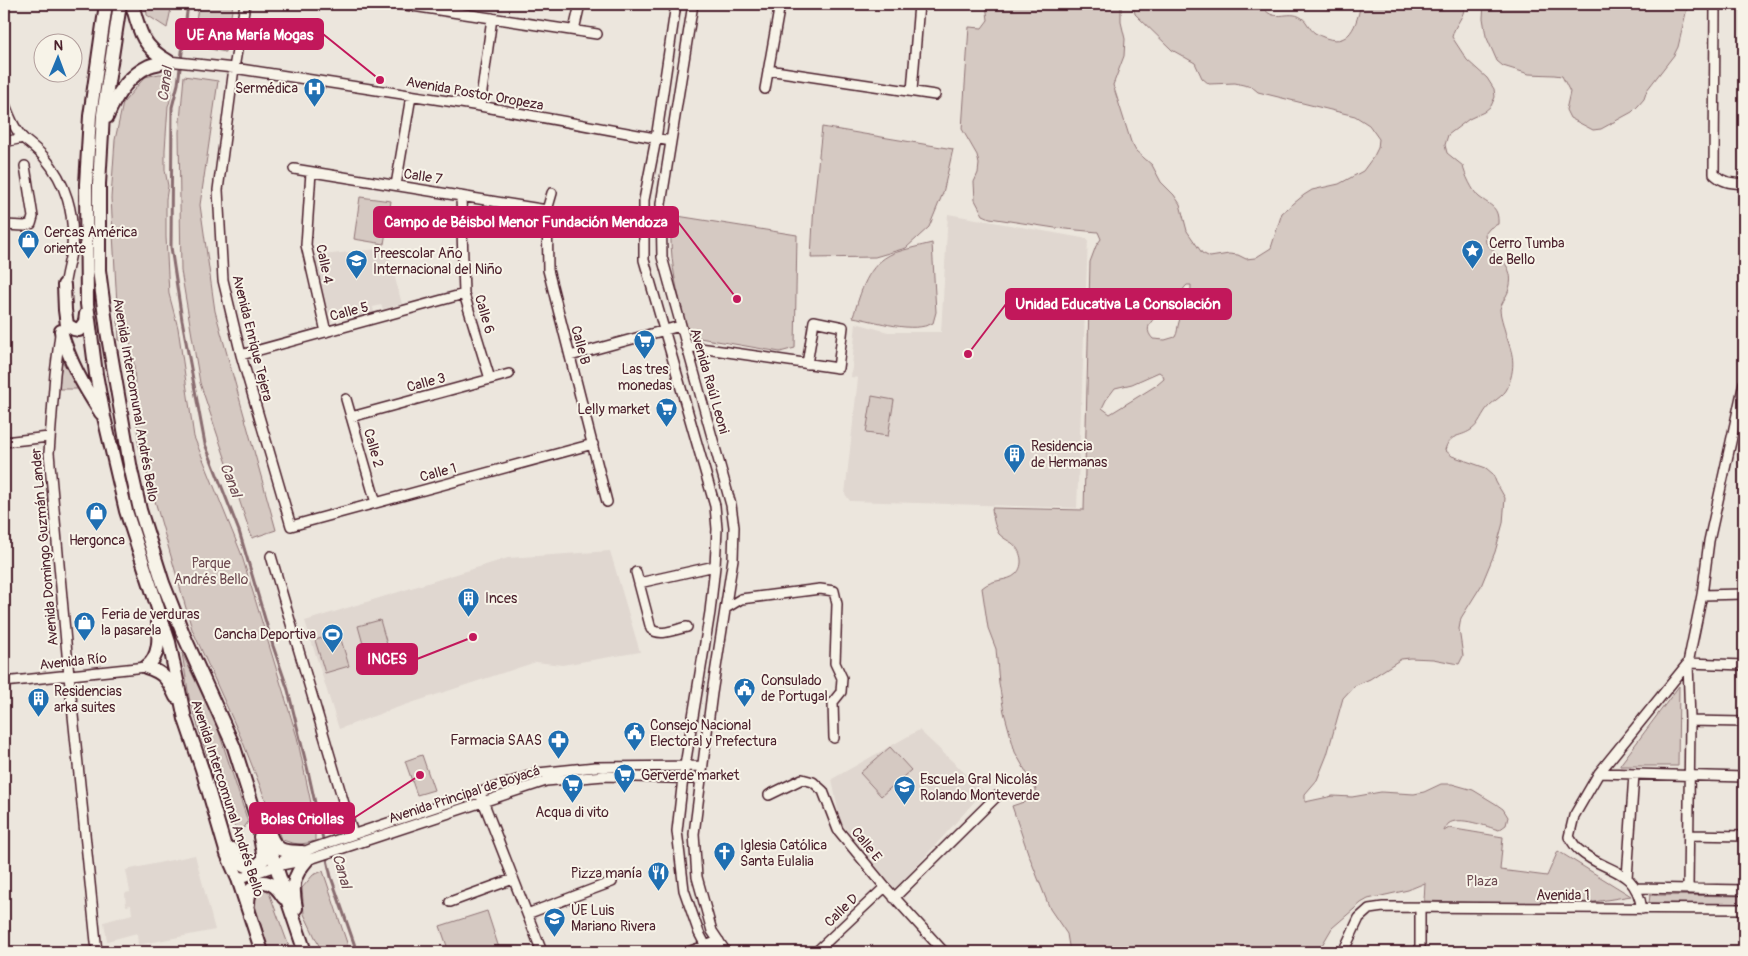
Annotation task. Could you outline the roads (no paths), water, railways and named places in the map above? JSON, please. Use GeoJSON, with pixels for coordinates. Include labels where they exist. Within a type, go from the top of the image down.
{"type":"FeatureCollection","features":[{"type":"Feature","properties":{"kind":"main road","name":"Avenida Intercomunal Andrés Bello"},"geometry":{"type":"LineString","coordinates":[[106,4],[90,116],[85,233],[87,304],[104,418],[126,511],[173,660],[182,705],[227,854],[238,879],[262,952]]}},
{"type":"Feature","properties":{"kind":"main road","name":"Avenida Intercomunal Andrés Bello"},"geometry":{"type":"LineString","coordinates":[[120,4],[103,115],[99,184],[99,270],[122,422],[140,510],[163,583],[181,629],[234,746],[255,813],[266,837],[305,952]]}},
{"type":"Feature","properties":{"kind":"main road"},"geometry":{"type":"LineString","coordinates":[[132,4],[139,30],[144,40],[159,56],[168,61]]}},
{"type":"Feature","properties":{"kind":"main road"},"geometry":{"type":"LineString","coordinates":[[102,136],[112,105],[122,89],[148,66],[168,61]]}},
{"type":"Feature","properties":{"kind":"main road"},"geometry":{"type":"LineString","coordinates":[[64,285],[65,320],[70,328],[79,330],[83,327],[87,304]]}},
{"type":"Feature","properties":{"kind":"main road"},"geometry":{"type":"LineString","coordinates":[[61,331],[75,369],[104,418]]}},
{"type":"Feature","properties":{"kind":"main road"},"geometry":{"type":"LineString","coordinates":[[146,667],[153,662],[156,655],[158,632],[157,607]]}},
{"type":"Feature","properties":{"kind":"main road"},"geometry":{"type":"LineString","coordinates":[[146,667],[160,672],[166,678],[182,705]]}},
{"type":"Feature","properties":{"kind":"main road"},"geometry":{"type":"LineString","coordinates":[[218,821],[240,862],[252,867],[258,865],[262,860],[263,853],[255,813]]}},
{"type":"Feature","properties":{"kind":"main road"},"geometry":{"type":"LineString","coordinates":[[255,813],[262,818],[272,841],[278,848],[284,852],[310,854],[295,876],[298,918],[296,925]]}},
{"type":"Feature","properties":{"kind":"main road"},"geometry":{"type":"LineString","coordinates":[[249,911],[248,895],[251,888],[259,884],[267,883],[274,886],[289,904]]}},
{"type":"Feature","properties":{"kind":"street","name":"Avenida Enrique Tejera"},"geometry":{"type":"LineString","coordinates":[[245,4],[234,68],[218,190],[222,280],[241,355],[291,526]]}},
{"type":"Feature","properties":{"kind":"street"},"geometry":{"type":"LineString","coordinates":[[399,4],[596,34]]}},
{"type":"Feature","properties":{"kind":"street"},"geometry":{"type":"LineString","coordinates":[[574,30],[580,4]]}},
{"type":"Feature","properties":{"kind":"street"},"geometry":{"type":"LineString","coordinates":[[676,4],[656,139],[644,200],[644,260],[714,502],[717,529],[716,566],[683,778],[677,831],[684,890],[700,934],[708,949]]}},
{"type":"Feature","properties":{"kind":"street","name":"Avenida Raúl Leoni"},"geometry":{"type":"LineString","coordinates":[[693,4],[661,204],[662,258],[729,499],[734,528],[733,559],[702,766]]}},
{"type":"Feature","properties":{"kind":"street"},"geometry":{"type":"LineString","coordinates":[[765,89],[780,4]]}},
{"type":"Feature","properties":{"kind":"street"},"geometry":{"type":"LineString","coordinates":[[912,91],[919,4]]}},
{"type":"Feature","properties":{"kind":"street"},"geometry":{"type":"LineString","coordinates":[[1715,4],[1714,174],[1720,180],[1729,183],[1744,184]]}},
{"type":"Feature","properties":{"kind":"street"},"geometry":{"type":"LineString","coordinates":[[480,106],[492,18]]}},
{"type":"Feature","properties":{"kind":"street","name":"Avenida Postor Oropeza"},"geometry":{"type":"LineString","coordinates":[[168,61],[234,68],[480,106],[671,141]]}},
{"type":"Feature","properties":{"kind":"street"},"geometry":{"type":"LineString","coordinates":[[768,70],[935,94]]}},
{"type":"Feature","properties":{"kind":"street"},"geometry":{"type":"LineString","coordinates":[[396,185],[411,96]]}},
{"type":"Feature","properties":{"kind":"street","name":"Avenida Domingo Guzmán Lander"},"geometry":{"type":"LineString","coordinates":[[4,102],[14,126],[23,138],[40,152],[53,167],[67,195],[72,214],[72,246],[64,285],[61,331],[49,437],[51,484],[97,952]]}},
{"type":"Feature","properties":{"kind":"street"},"geometry":{"type":"LineString","coordinates":[[4,142],[23,138]]}},
{"type":"Feature","properties":{"kind":"street"},"geometry":{"type":"LineString","coordinates":[[4,225],[25,226],[31,224],[33,217],[25,166]]}},
{"type":"Feature","properties":{"kind":"street","name":"Calle 7"},"geometry":{"type":"LineString","coordinates":[[294,169],[547,210]]}},
{"type":"Feature","properties":{"kind":"street","name":"Calle 4"},"geometry":{"type":"LineString","coordinates":[[311,172],[306,245],[326,332]]}},
{"type":"Feature","properties":{"kind":"street","name":"Calle B"},"geometry":{"type":"LineString","coordinates":[[552,193],[547,210],[548,270],[607,502]]}},
{"type":"Feature","properties":{"kind":"street","name":"Calle 6"},"geometry":{"type":"LineString","coordinates":[[460,196],[464,294],[490,379]]}},
{"type":"Feature","properties":{"kind":"street","name":"Calle 5"},"geometry":{"type":"LineString","coordinates":[[241,355],[464,294]]}},
{"type":"Feature","properties":{"kind":"street"},"geometry":{"type":"LineString","coordinates":[[686,346],[807,364],[838,368],[843,327],[814,321],[807,364]]}},
{"type":"Feature","properties":{"kind":"street"},"geometry":{"type":"LineString","coordinates":[[570,356],[680,326]]}},
{"type":"Feature","properties":{"kind":"street","name":"Calle 3"},"geometry":{"type":"LineString","coordinates":[[351,417],[509,374]]}},
{"type":"Feature","properties":{"kind":"street"},"geometry":{"type":"LineString","coordinates":[[1688,888],[1690,721],[1688,663],[1702,595],[1708,541],[1744,383]]}},
{"type":"Feature","properties":{"kind":"street","name":"Calle 2"},"geometry":{"type":"LineString","coordinates":[[346,400],[376,503]]}},
{"type":"Feature","properties":{"kind":"street"},"geometry":{"type":"LineString","coordinates":[[4,442],[49,437]]}},
{"type":"Feature","properties":{"kind":"street","name":"Calle 1"},"geometry":{"type":"LineString","coordinates":[[291,526],[593,444]]}},
{"type":"Feature","properties":{"kind":"street"},"geometry":{"type":"LineString","coordinates":[[714,502],[729,499]]}},
{"type":"Feature","properties":{"kind":"street"},"geometry":{"type":"LineString","coordinates":[[271,556],[353,834]]}},
{"type":"Feature","properties":{"kind":"street"},"geometry":{"type":"LineString","coordinates":[[639,583],[716,566]]}},
{"type":"Feature","properties":{"kind":"street"},"geometry":{"type":"LineString","coordinates":[[636,572],[651,629],[654,632],[660,633],[687,627]]}},
{"type":"Feature","properties":{"kind":"street"},"geometry":{"type":"LineString","coordinates":[[726,608],[734,602],[741,600],[820,589],[834,591],[837,604],[836,663],[842,678],[841,692],[833,702],[834,738]]}},
{"type":"Feature","properties":{"kind":"street"},"geometry":{"type":"LineString","coordinates":[[1702,595],[1744,594]]}},
{"type":"Feature","properties":{"kind":"street"},"geometry":{"type":"LineString","coordinates":[[1688,663],[1744,665]]}},
{"type":"Feature","properties":{"kind":"street"},"geometry":{"type":"LineString","coordinates":[[1642,909],[1637,888],[1628,878],[1578,850],[1569,837],[1574,816],[1599,773],[1688,663]]}},
{"type":"Feature","properties":{"kind":"street","name":"Avenida Río"},"geometry":{"type":"LineString","coordinates":[[4,682],[146,667]]}},
{"type":"Feature","properties":{"kind":"street"},"geometry":{"type":"LineString","coordinates":[[1690,721],[1744,722]]}},
{"type":"Feature","properties":{"kind":"street","name":"Avenida Principal de Boyacá"},"geometry":{"type":"LineString","coordinates":[[345,842],[481,797],[538,773],[595,766],[702,766]]}},
{"type":"Feature","properties":{"kind":"street"},"geometry":{"type":"LineString","coordinates":[[702,766],[694,834],[696,877],[712,931],[726,952]]}},
{"type":"Feature","properties":{"kind":"street"},"geometry":{"type":"LineString","coordinates":[[1599,773],[1744,777]]}},
{"type":"Feature","properties":{"kind":"street"},"geometry":{"type":"LineString","coordinates":[[1628,878],[1634,774]]}},
{"type":"Feature","properties":{"kind":"street","name":"Avenida Principal de Boyacá"},"geometry":{"type":"LineString","coordinates":[[345,842],[353,834],[481,797],[546,781],[604,776],[701,779]]}},
{"type":"Feature","properties":{"kind":"street","name":"Calle E"},"geometry":{"type":"LineString","coordinates":[[769,795],[802,779],[813,782],[823,791],[838,830],[884,887],[944,952]]}},
{"type":"Feature","properties":{"kind":"street"},"geometry":{"type":"LineString","coordinates":[[894,898],[997,796]]}},
{"type":"Feature","properties":{"kind":"street"},"geometry":{"type":"LineString","coordinates":[[481,797],[542,952]]}},
{"type":"Feature","properties":{"kind":"street"},"geometry":{"type":"LineString","coordinates":[[1689,835],[1744,836]]}},
{"type":"Feature","properties":{"kind":"street"},"geometry":{"type":"LineString","coordinates":[[238,879],[276,866],[282,861],[345,842]]}},
{"type":"Feature","properties":{"kind":"street"},"geometry":{"type":"LineString","coordinates":[[450,902],[513,879]]}},
{"type":"Feature","properties":{"kind":"street"},"geometry":{"type":"LineString","coordinates":[[527,914],[612,882]]}},
{"type":"Feature","properties":{"kind":"street","name":"Calle D"},"geometry":{"type":"LineString","coordinates":[[816,952],[884,887]]}},
{"type":"Feature","properties":{"kind":"street"},"geometry":{"type":"LineString","coordinates":[[1637,888],[1744,890]]}},
{"type":"Feature","properties":{"kind":"street","name":"Avenida 1"},"geometry":{"type":"LineString","coordinates":[[1343,952],[1359,918],[1369,910],[1383,907],[1744,909]]}},
{"type":"Feature","properties":{"kind":"street"},"geometry":{"type":"LineString","coordinates":[[1420,908],[1420,952]]}},
{"type":"Feature","properties":{"kind":"street"},"geometry":{"type":"LineString","coordinates":[[688,952],[708,949],[718,941]]}},
{"type":"Feature","properties":{"kind":"waterway","name":"Canal"},"geometry":{"type":"LineString","coordinates":[[188,4],[178,84],[172,107],[171,247],[182,320],[205,444],[239,531],[288,690],[324,844]]}},
{"type":"Feature","properties":{"kind":"waterway","name":"Canal"},"geometry":{"type":"LineString","coordinates":[[326,855],[331,877],[357,952]]}},
{"type":"Feature","properties":{"kind":"place","name":"UE Ana María Mogas"},"geometry":{"type":"Point","coordinates":[380,80]}},
{"type":"Feature","properties":{"kind":"place","name":"Sermédica"},"geometry":{"type":"Point","coordinates":[314,107]}},
{"type":"Feature","properties":{"kind":"place","name":"Cercas América oriente"},"geometry":{"type":"Point","coordinates":[28,259]}},
{"type":"Feature","properties":{"kind":"place","name":"Cerro Tumba de Bello"},"geometry":{"type":"Point","coordinates":[1473,270]}},
{"type":"Feature","properties":{"kind":"place","name":"Preescolar Año Internacional del Niño"},"geometry":{"type":"Point","coordinates":[357,280]}},
{"type":"Feature","properties":{"kind":"place","name":"Campo de Béisbol Menor Fundación Mendoza"},"geometry":{"type":"Point","coordinates":[737,299]}},
{"type":"Feature","properties":{"kind":"place","name":"Unidad Educativa La Consolación"},"geometry":{"type":"Point","coordinates":[968,354]}},
{"type":"Feature","properties":{"kind":"place","name":"Las tres monedas"},"geometry":{"type":"Point","coordinates":[645,360]}},
{"type":"Feature","properties":{"kind":"place","name":"Lelly market"},"geometry":{"type":"Point","coordinates":[666,428]}},
{"type":"Feature","properties":{"kind":"place","name":"Residencia de Hermanas"},"geometry":{"type":"Point","coordinates":[1015,473]}},
{"type":"Feature","properties":{"kind":"place","name":"Hergonca"},"geometry":{"type":"Point","coordinates":[97,531]}},
{"type":"Feature","properties":{"kind":"place","name":"Inces"},"geometry":{"type":"Point","coordinates":[469,617]}},
{"type":"Feature","properties":{"kind":"place","name":"INCES"},"geometry":{"type":"Point","coordinates":[473,637]}},
{"type":"Feature","properties":{"kind":"place","name":"Feria de verduras la pasarela"},"geometry":{"type":"Point","coordinates":[85,641]}},
{"type":"Feature","properties":{"kind":"place","name":"Cancha Deportiva"},"geometry":{"type":"Point","coordinates":[332,653]}},
{"type":"Feature","properties":{"kind":"place","name":"Consulado de Portugal"},"geometry":{"type":"Point","coordinates":[745,707]}},
{"type":"Feature","properties":{"kind":"place","name":"Residencias arka suites"},"geometry":{"type":"Point","coordinates":[38,718]}},
{"type":"Feature","properties":{"kind":"place","name":"Consejo Nacional Electoral y Prefectura"},"geometry":{"type":"Point","coordinates":[634,752]}},
{"type":"Feature","properties":{"kind":"place","name":"Farmacia SAAS"},"geometry":{"type":"Point","coordinates":[558,759]}},
{"type":"Feature","properties":{"kind":"place","name":"Bolas Criollas"},"geometry":{"type":"Point","coordinates":[420,775]}},
{"type":"Feature","properties":{"kind":"place","name":"Gerverde market"},"geometry":{"type":"Point","coordinates":[625,794]}},
{"type":"Feature","properties":{"kind":"place","name":"Acqua di vito"},"geometry":{"type":"Point","coordinates":[572,803]}},
{"type":"Feature","properties":{"kind":"place","name":"Escuela Gral Nicolás Rolando Monteverde"},"geometry":{"type":"Point","coordinates":[904,806]}},
{"type":"Feature","properties":{"kind":"place","name":"Iglesia Católica Santa Eulalia"},"geometry":{"type":"Point","coordinates":[724,872]}},
{"type":"Feature","properties":{"kind":"place","name":"Pizza manía"},"geometry":{"type":"Point","coordinates":[658,892]}},
{"type":"Feature","properties":{"kind":"place","name":"UE Luis Mariano Rivera"},"geometry":{"type":"Point","coordinates":[555,937]}},
{"type":"Feature","properties":{"kind":"park label","name":"Parque Andrés Bello"},"geometry":{"type":"Point","coordinates":[211,572]}},
{"type":"Feature","properties":{"kind":"park label","name":"Plaza"},"geometry":{"type":"Point","coordinates":[1482,881]}}]}
